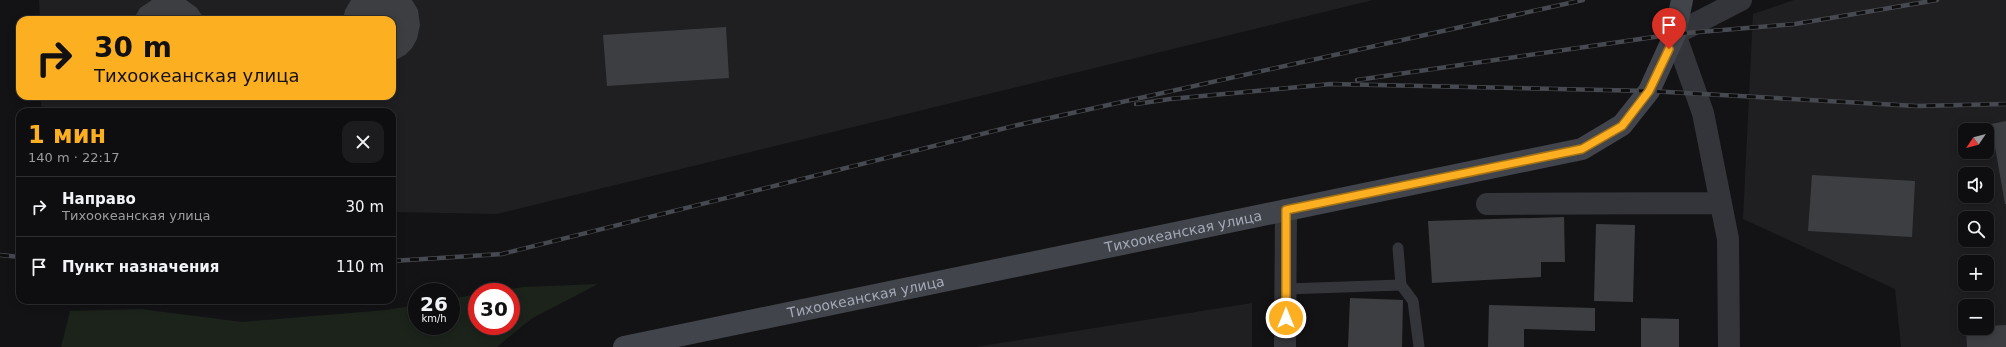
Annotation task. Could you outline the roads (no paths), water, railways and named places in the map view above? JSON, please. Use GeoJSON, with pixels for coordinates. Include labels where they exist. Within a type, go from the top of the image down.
{"type":"FeatureCollection","features":[{"type":"Feature","properties":{"kind":"main road","name":"Тихоокеанская улица"},"geometry":{"type":"LineString","coordinates":[[624,347],[1582,149],[1622,126],[1649,91],[1675,34],[1682,0]]}},
{"type":"Feature","properties":{"kind":"street"},"geometry":{"type":"LineString","coordinates":[[1728,347],[1728,239],[1703,113],[1675,34],[1741,0]]}},
{"type":"Feature","properties":{"kind":"street"},"geometry":{"type":"LineString","coordinates":[[1487,204],[1720,203]]}},
{"type":"Feature","properties":{"kind":"street"},"geometry":{"type":"LineString","coordinates":[[1285,347],[1286,210]]}},
{"type":"Feature","properties":{"kind":"lane"},"geometry":{"type":"LineString","coordinates":[[1398,248],[1401,285],[1413,301],[1419,347]]}},
{"type":"Feature","properties":{"kind":"lane"},"geometry":{"type":"LineString","coordinates":[[1286,289],[1401,285]]}},
{"type":"Feature","properties":{"kind":"railway"},"geometry":{"type":"LineString","coordinates":[[396,261],[502,254],[1018,125],[1583,0]]}},
{"type":"Feature","properties":{"kind":"railway"},"geometry":{"type":"LineString","coordinates":[[1357,80],[1675,34],[1795,24],[1937,0]]}},
{"type":"Feature","properties":{"kind":"railway"},"geometry":{"type":"LineString","coordinates":[[1136,104],[1170,99],[1331,84],[1649,91],[1916,106],[2006,104]]}},
{"type":"Feature","properties":{"kind":"railway"},"geometry":{"type":"LineString","coordinates":[[0,255],[16,257]]}}]}
